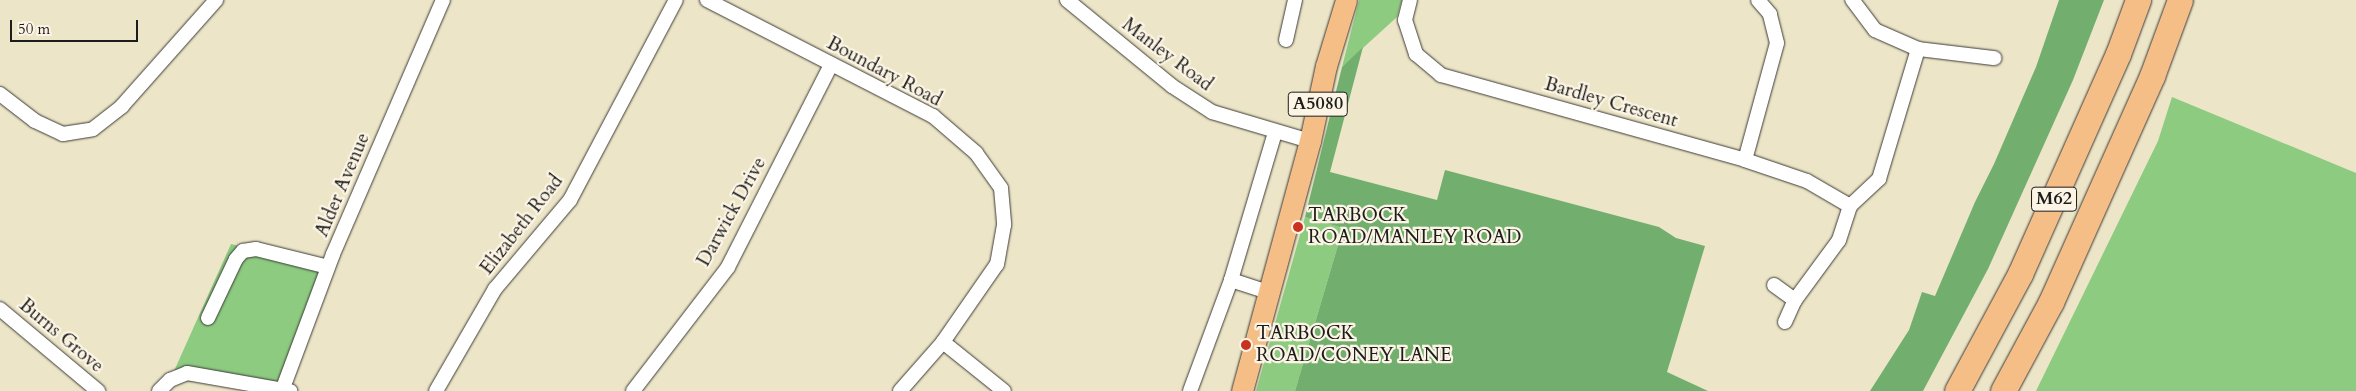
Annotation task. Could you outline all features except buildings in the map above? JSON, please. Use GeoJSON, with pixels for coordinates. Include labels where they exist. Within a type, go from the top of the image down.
{"type":"FeatureCollection","features":[{"type":"Feature","properties":{"kind":"highway","name":"M62"},"geometry":{"type":"LineString","coordinates":[[1957,391],[2020,274],[2118,54],[2138,0]]}},
{"type":"Feature","properties":{"kind":"highway","name":"M62"},"geometry":{"type":"LineString","coordinates":[[2003,391],[2051,302],[2152,76],[2180,0]]}},
{"type":"Feature","properties":{"kind":"main road","name":"A5080"},"geometry":{"type":"LineString","coordinates":[[1242,391],[1310,141],[1326,66],[1346,0]]}},
{"type":"Feature","properties":{"kind":"street"},"geometry":{"type":"LineString","coordinates":[[0,94],[35,121],[62,134],[93,129],[122,106],[216,0]]}},
{"type":"Feature","properties":{"kind":"street","name":"Alder Avenue"},"geometry":{"type":"LineString","coordinates":[[286,390],[328,267],[444,0]]}},
{"type":"Feature","properties":{"kind":"street","name":"Elizabeth Road"},"geometry":{"type":"LineString","coordinates":[[436,391],[495,289],[570,200],[676,0]]}},
{"type":"Feature","properties":{"kind":"street","name":"Boundary Road"},"geometry":{"type":"LineString","coordinates":[[707,0],[933,116],[976,153],[1001,188],[1004,225],[997,264],[943,342],[900,391]]}},
{"type":"Feature","properties":{"kind":"street","name":"Manley Road"},"geometry":{"type":"LineString","coordinates":[[1067,0],[1172,86],[1212,112],[1310,141]]}},
{"type":"Feature","properties":{"kind":"street"},"geometry":{"type":"LineString","coordinates":[[1286,40],[1294,0]]}},
{"type":"Feature","properties":{"kind":"street","name":"Bardley Crescent"},"geometry":{"type":"LineString","coordinates":[[1410,0],[1405,20],[1416,54],[1441,75],[1745,160],[1807,181],[1850,206]]}},
{"type":"Feature","properties":{"kind":"street"},"geometry":{"type":"LineString","coordinates":[[1745,160],[1777,43],[1770,14],[1758,0]]}},
{"type":"Feature","properties":{"kind":"street"},"geometry":{"type":"LineString","coordinates":[[1852,0],[1876,30],[1918,49],[1994,58]]}},
{"type":"Feature","properties":{"kind":"street"},"geometry":{"type":"LineString","coordinates":[[1785,322],[1795,300],[1839,240],[1850,206],[1879,179],[1918,49]]}},
{"type":"Feature","properties":{"kind":"street","name":"Darwick Drive"},"geometry":{"type":"LineString","coordinates":[[632,391],[728,267],[831,65]]}},
{"type":"Feature","properties":{"kind":"street"},"geometry":{"type":"LineString","coordinates":[[1190,391],[1231,280],[1275,132]]}},
{"type":"Feature","properties":{"kind":"street"},"geometry":{"type":"LineString","coordinates":[[208,318],[236,259],[243,251],[256,249],[328,267]]}},
{"type":"Feature","properties":{"kind":"street"},"geometry":{"type":"LineString","coordinates":[[1231,280],[1269,292]]}},
{"type":"Feature","properties":{"kind":"street"},"geometry":{"type":"LineString","coordinates":[[1774,285],[1795,300]]}},
{"type":"Feature","properties":{"kind":"street","name":"Burns Grove"},"geometry":{"type":"LineString","coordinates":[[0,309],[98,391]]}},
{"type":"Feature","properties":{"kind":"street"},"geometry":{"type":"LineString","coordinates":[[943,342],[1004,391]]}},
{"type":"Feature","properties":{"kind":"street"},"geometry":{"type":"LineString","coordinates":[[159,391],[170,380],[186,373],[286,390]]}},
{"type":"Feature","properties":{"kind":"green space"},"geometry":{"type":"Polygon","coordinates":[[[1359,0],[1402,0],[1397,17],[1342,67],[1359,0]]]}},
{"type":"Feature","properties":{"kind":"green space"},"geometry":{"type":"Polygon","coordinates":[[[2059,0],[2104,0],[2073,80],[1988,269],[1923,391],[1870,391],[1909,330],[1922,292],[1935,296],[2036,67],[2059,0]]]}},
{"type":"Feature","properties":{"kind":"green space"},"geometry":{"type":"Polygon","coordinates":[[[1363,47],[1330,172],[1437,200],[1445,170],[1659,227],[1676,238],[1705,246],[1667,372],[1708,391],[1295,391],[1343,228],[1305,217],[1342,67],[1363,47]]]}},
{"type":"Feature","properties":{"kind":"green space"},"geometry":{"type":"Polygon","coordinates":[[[2172,97],[2356,173],[2356,391],[2036,391],[2158,141],[2172,97]]]}},
{"type":"Feature","properties":{"kind":"green space"},"geometry":{"type":"Polygon","coordinates":[[[1305,217],[1343,228],[1295,391],[1256,391],[1305,217]]]}},
{"type":"Feature","properties":{"kind":"green space"},"geometry":{"type":"Polygon","coordinates":[[[231,244],[328,267],[283,388],[170,380],[231,244]]]}},
{"type":"Feature","properties":{"kind":"place","name":"TARBOCK ROAD/MANLEY ROAD"},"geometry":{"type":"Point","coordinates":[1298,227]}},
{"type":"Feature","properties":{"kind":"place","name":"TARBOCK ROAD/CONEY LANE"},"geometry":{"type":"Point","coordinates":[1246,345]}}]}
